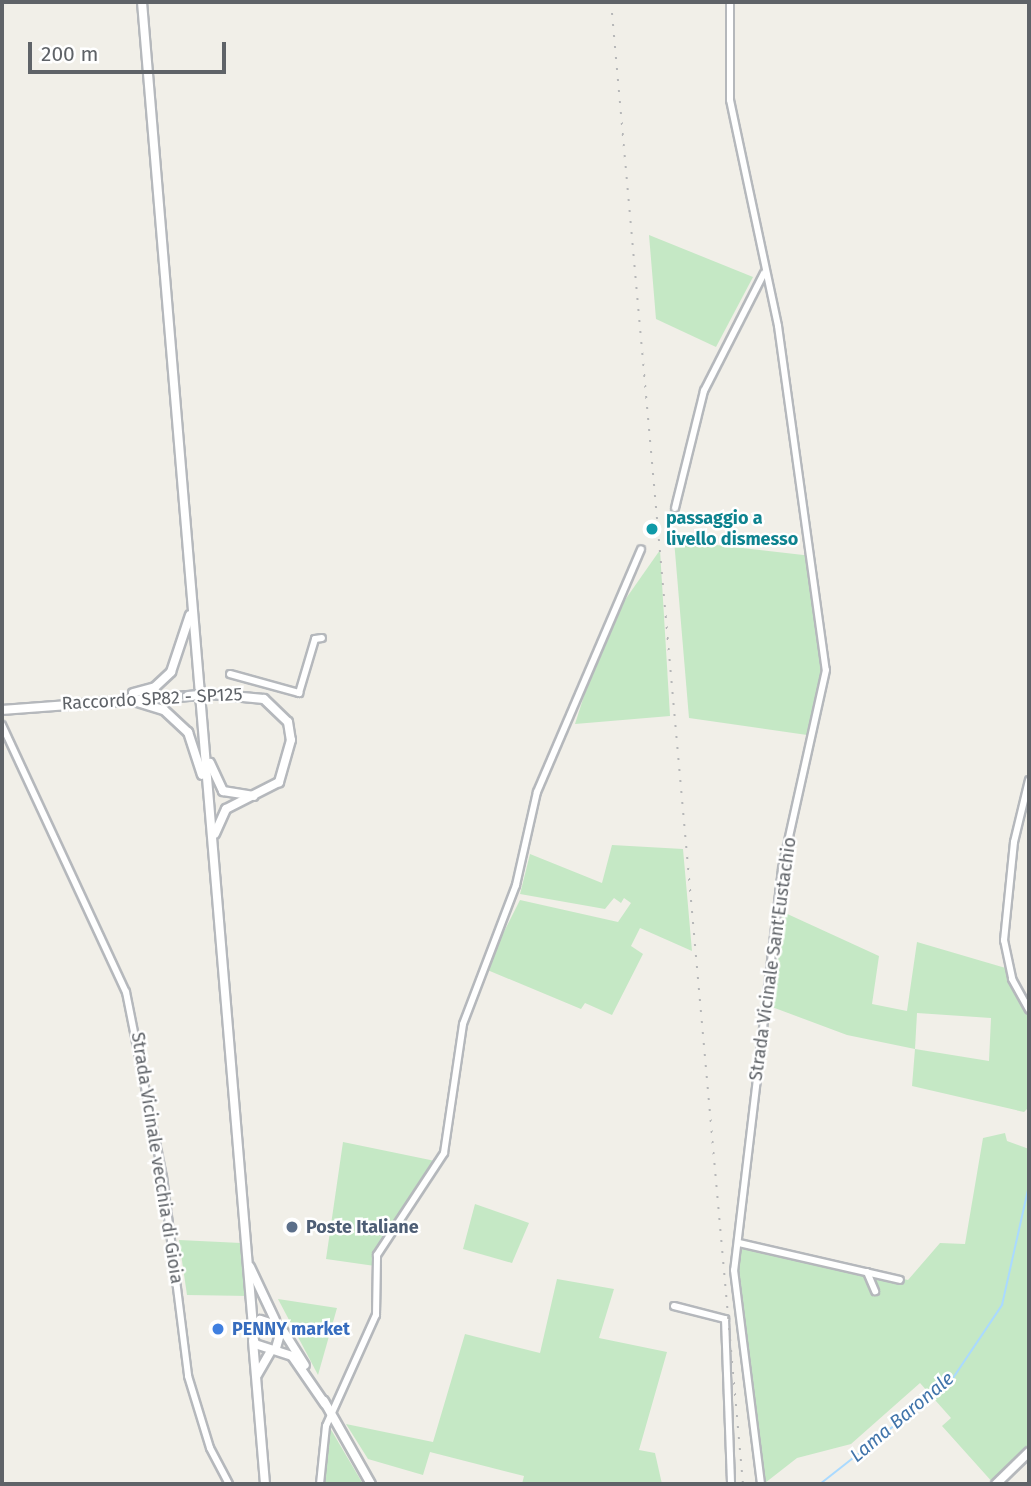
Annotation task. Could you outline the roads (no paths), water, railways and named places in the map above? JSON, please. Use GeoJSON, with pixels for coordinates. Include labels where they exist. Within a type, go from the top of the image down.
{"type":"FeatureCollection","features":[{"type":"Feature","properties":{"kind":"main road"},"geometry":{"type":"LineString","coordinates":[[142,2],[265,1484]]}},
{"type":"Feature","properties":{"kind":"main road"},"geometry":{"type":"LineString","coordinates":[[103,699],[164,680],[184,648],[192,600]]}},
{"type":"Feature","properties":{"kind":"main road","name":"Raccordo SP82 - SP125"},"geometry":{"type":"LineString","coordinates":[[2,710],[103,699],[211,694],[256,695],[288,722],[287,767],[275,786],[257,796]]}},
{"type":"Feature","properties":{"kind":"main road"},"geometry":{"type":"LineString","coordinates":[[103,699],[145,702],[172,716],[192,740],[209,799]]}},
{"type":"Feature","properties":{"kind":"main road"},"geometry":{"type":"LineString","coordinates":[[201,717],[217,784],[230,795],[257,796]]}},
{"type":"Feature","properties":{"kind":"main road"},"geometry":{"type":"LineString","coordinates":[[213,869],[221,815],[257,796]]}},
{"type":"Feature","properties":{"kind":"main road"},"geometry":{"type":"LineString","coordinates":[[242,1224],[257,1292],[284,1332],[371,1484]]}},
{"type":"Feature","properties":{"kind":"main road"},"geometry":{"type":"LineString","coordinates":[[253,1328],[260,1320],[275,1320]]}},
{"type":"Feature","properties":{"kind":"main road"},"geometry":{"type":"LineString","coordinates":[[256,1388],[260,1363],[274,1349],[284,1332]]}},
{"type":"Feature","properties":{"kind":"main road"},"geometry":{"type":"LineString","coordinates":[[253,1340],[296,1360],[325,1404]]}},
{"type":"Feature","properties":{"kind":"main road"},"geometry":{"type":"LineString","coordinates":[[996,1484],[1029,1452]]}},
{"type":"Feature","properties":{"kind":"street","name":"Strada Vicinale Sant'Eustachio"},"geometry":{"type":"LineString","coordinates":[[730,2],[730,100],[782,350],[826,670],[782,869],[734,1270],[761,1484]]}},
{"type":"Feature","properties":{"kind":"street"},"geometry":{"type":"LineString","coordinates":[[675,508],[704,391],[764,273]]}},
{"type":"Feature","properties":{"kind":"street"},"geometry":{"type":"LineString","coordinates":[[320,1484],[331,1414],[373,1323],[377,1255],[444,1153],[463,1024],[516,885],[537,792],[641,549]]}},
{"type":"Feature","properties":{"kind":"street"},"geometry":{"type":"LineString","coordinates":[[230,674],[299,693],[315,639],[322,638]]}},
{"type":"Feature","properties":{"kind":"street","name":"Strada Vicinale vecchia di Gioia"},"geometry":{"type":"LineString","coordinates":[[2,725],[126,992],[161,1165],[188,1376],[210,1448],[229,1484]]}},
{"type":"Feature","properties":{"kind":"street"},"geometry":{"type":"LineString","coordinates":[[1029,780],[1014,842],[1004,940],[1012,979],[1029,1010]]}},
{"type":"Feature","properties":{"kind":"street"},"geometry":{"type":"LineString","coordinates":[[739,1243],[900,1280]]}},
{"type":"Feature","properties":{"kind":"street"},"geometry":{"type":"LineString","coordinates":[[867,1272],[876,1291]]}},
{"type":"Feature","properties":{"kind":"street"},"geometry":{"type":"LineString","coordinates":[[674,1306],[724,1319],[731,1484]]}},
{"type":"Feature","properties":{"kind":"waterway","name":"Lama Baronale"},"geometry":{"type":"LineString","coordinates":[[820,1484],[951,1381],[1002,1305],[1029,1185]]}},
{"type":"Feature","properties":{"kind":"railway"},"geometry":{"type":"LineString","coordinates":[[611,2],[743,1484]]}},
{"type":"Feature","properties":{"kind":"place","name":"passaggio a livello dismesso"},"geometry":{"type":"Point","coordinates":[652,529]}},
{"type":"Feature","properties":{"kind":"place","name":"Poste Italiane"},"geometry":{"type":"Point","coordinates":[292,1227]}},
{"type":"Feature","properties":{"kind":"place","name":"PENNY market"},"geometry":{"type":"Point","coordinates":[218,1329]}}]}
